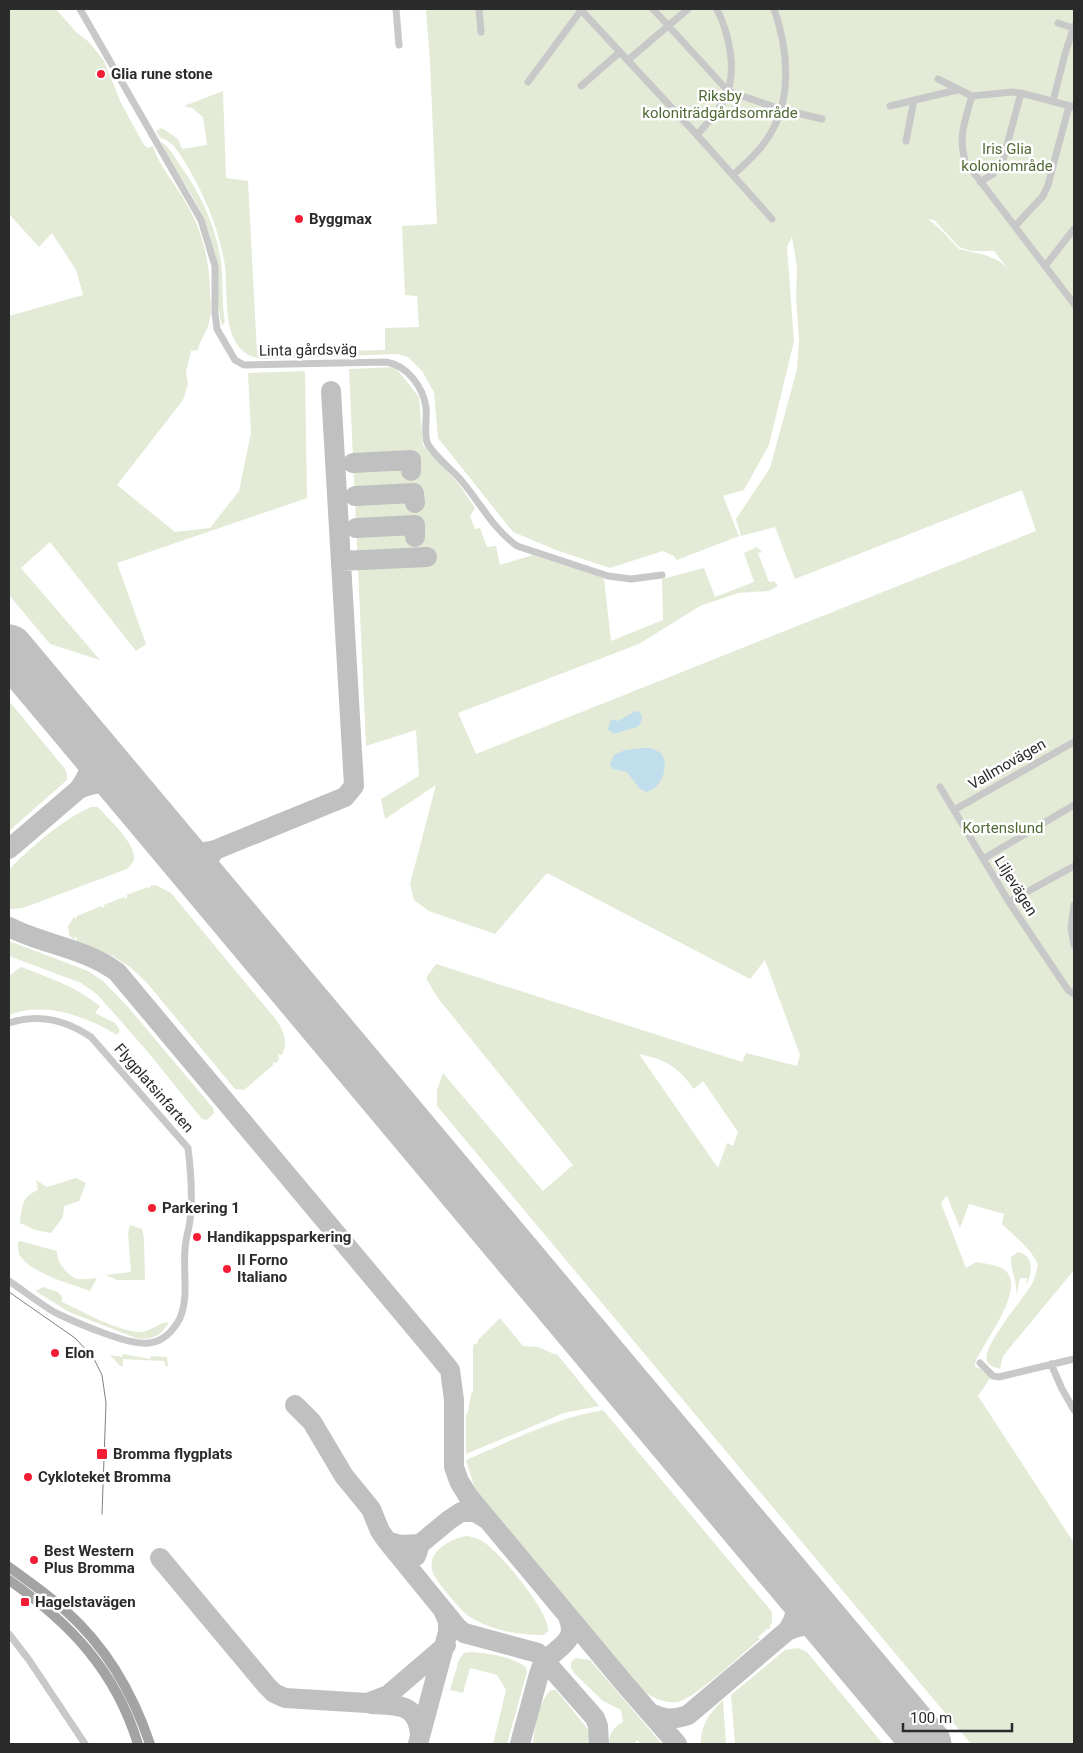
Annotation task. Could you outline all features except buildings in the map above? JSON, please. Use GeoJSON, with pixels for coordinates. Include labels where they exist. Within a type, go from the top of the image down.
{"type":"FeatureCollection","features":[{"type":"Feature","properties":{"kind":"main road"},"geometry":{"type":"LineString","coordinates":[[9,1567],[66,1610],[101,1649],[131,1696],[150,1744]]}},
{"type":"Feature","properties":{"kind":"main road"},"geometry":{"type":"LineString","coordinates":[[9,1580],[55,1615],[95,1658],[120,1697],[138,1744]]}},
{"type":"Feature","properties":{"kind":"street","name":"Linta gårdsväg"},"geometry":{"type":"LineString","coordinates":[[80,9],[201,220],[215,266],[217,329],[236,360],[244,366],[386,362],[400,366],[422,392],[426,407],[427,442],[462,481],[486,516],[508,539],[517,546],[608,576],[631,579],[662,575]]}},
{"type":"Feature","properties":{"kind":"street"},"geometry":{"type":"LineString","coordinates":[[396,9],[399,45]]}},
{"type":"Feature","properties":{"kind":"street"},"geometry":{"type":"LineString","coordinates":[[479,9],[481,32]]}},
{"type":"Feature","properties":{"kind":"street"},"geometry":{"type":"LineString","coordinates":[[528,82],[581,9],[772,219]]}},
{"type":"Feature","properties":{"kind":"street"},"geometry":{"type":"LineString","coordinates":[[653,9],[728,91],[780,109],[822,119]]}},
{"type":"Feature","properties":{"kind":"street"},"geometry":{"type":"LineString","coordinates":[[628,60],[688,9]]}},
{"type":"Feature","properties":{"kind":"street"},"geometry":{"type":"LineString","coordinates":[[697,135],[716,114],[726,97],[731,78],[726,33],[717,9]]}},
{"type":"Feature","properties":{"kind":"street"},"geometry":{"type":"LineString","coordinates":[[733,175],[765,143],[774,127],[784,95],[786,56],[784,42],[774,9]]}},
{"type":"Feature","properties":{"kind":"street"},"geometry":{"type":"LineString","coordinates":[[1053,101],[1074,27],[1058,23]]}},
{"type":"Feature","properties":{"kind":"street"},"geometry":{"type":"LineString","coordinates":[[582,86],[620,52]]}},
{"type":"Feature","properties":{"kind":"street"},"geometry":{"type":"LineString","coordinates":[[938,79],[972,96],[1012,92],[1072,106],[1048,185],[1042,196],[1015,226]]}},
{"type":"Feature","properties":{"kind":"street"},"geometry":{"type":"LineString","coordinates":[[890,106],[957,90]]}},
{"type":"Feature","properties":{"kind":"street"},"geometry":{"type":"LineString","coordinates":[[980,182],[993,174],[1003,160],[1021,93]]}},
{"type":"Feature","properties":{"kind":"street"},"geometry":{"type":"LineString","coordinates":[[972,96],[961,136],[961,147],[965,161],[1074,304]]}},
{"type":"Feature","properties":{"kind":"street"},"geometry":{"type":"LineString","coordinates":[[906,141],[914,100]]}},
{"type":"Feature","properties":{"kind":"street"},"geometry":{"type":"LineString","coordinates":[[1045,266],[1074,229]]}},
{"type":"Feature","properties":{"kind":"street","name":"Vallmovägen"},"geometry":{"type":"LineString","coordinates":[[954,810],[1074,742]]}},
{"type":"Feature","properties":{"kind":"street","name":"Liljevägen"},"geometry":{"type":"LineString","coordinates":[[940,787],[1009,902],[1068,990],[1074,994]]}},
{"type":"Feature","properties":{"kind":"street"},"geometry":{"type":"LineString","coordinates":[[983,859],[1074,805]]}},
{"type":"Feature","properties":{"kind":"street"},"geometry":{"type":"LineString","coordinates":[[1009,902],[1074,866]]}},
{"type":"Feature","properties":{"kind":"street"},"geometry":{"type":"LineString","coordinates":[[1074,905],[1071,928],[1074,945]]}},
{"type":"Feature","properties":{"kind":"street","name":"Flygplatsinfarten"},"geometry":{"type":"LineString","coordinates":[[9,1023],[35,1018],[58,1020],[75,1026],[91,1037],[188,1148],[191,1171],[191,1208],[185,1250],[185,1289],[182,1310],[173,1330],[164,1338],[151,1343],[140,1344],[119,1338],[55,1312],[9,1281]]}},
{"type":"Feature","properties":{"kind":"street"},"geometry":{"type":"LineString","coordinates":[[980,1363],[993,1376],[999,1377],[1074,1359]]}},
{"type":"Feature","properties":{"kind":"street"},"geometry":{"type":"LineString","coordinates":[[1051,1364],[1074,1410]]}},
{"type":"Feature","properties":{"kind":"street"},"geometry":{"type":"LineString","coordinates":[[9,1634],[29,1660],[84,1743]]}},
{"type":"Feature","properties":{"kind":"green space"},"geometry":{"type":"Polygon","coordinates":[[[9,9],[56,9],[76,32],[89,42],[104,61],[121,103],[144,145],[148,148],[153,146],[163,168],[192,214],[201,236],[207,259],[211,315],[198,350],[191,351],[186,372],[188,384],[183,400],[117,485],[175,532],[210,528],[239,491],[251,433],[248,373],[305,371],[307,498],[117,563],[146,644],[136,651],[50,542],[21,568],[100,660],[50,644],[9,595],[9,316],[83,295],[76,270],[52,233],[39,247],[9,214],[9,9]]]}},
{"type":"Feature","properties":{"kind":"green space"},"geometry":{"type":"Polygon","coordinates":[[[426,9],[1074,9],[1074,1270],[1003,1356],[1000,1369],[988,1363],[987,1354],[1004,1322],[1032,1284],[1038,1265],[1027,1248],[1002,1224],[1004,1214],[969,1204],[960,1228],[947,1196],[941,1203],[966,1268],[976,1262],[992,1265],[1006,1271],[1010,1278],[1011,1288],[1005,1309],[976,1361],[975,1367],[991,1377],[978,1396],[1074,1543],[1074,1744],[971,1744],[437,1106],[437,1090],[443,1073],[543,1191],[573,1165],[437,997],[426,978],[436,964],[742,1062],[746,1053],[797,1066],[800,1055],[765,960],[750,979],[547,873],[495,934],[429,911],[414,900],[410,884],[436,785],[385,819],[381,799],[419,776],[416,730],[366,746],[349,369],[395,367],[419,397],[423,445],[458,483],[475,508],[470,516],[475,529],[480,528],[487,547],[496,546],[500,565],[533,555],[604,578],[611,641],[663,620],[662,579],[704,568],[715,597],[754,582],[744,553],[757,547],[762,552],[758,553],[769,582],[774,581],[778,586],[769,591],[738,593],[700,606],[639,644],[458,713],[476,754],[1036,531],[1022,490],[795,579],[775,527],[741,536],[736,519],[770,468],[797,369],[799,340],[796,298],[797,267],[792,237],[787,247],[794,341],[769,445],[744,490],[723,496],[739,536],[677,560],[674,556],[663,551],[610,568],[556,550],[513,532],[438,438],[434,392],[422,371],[408,357],[397,354],[262,359],[251,356],[243,351],[234,340],[230,327],[227,310],[225,266],[219,239],[210,213],[193,176],[181,156],[168,141],[160,138],[156,131],[162,128],[178,139],[182,149],[207,145],[203,117],[192,108],[184,106],[223,91],[226,178],[248,181],[257,353],[385,350],[385,328],[419,327],[417,296],[405,295],[402,226],[437,224],[426,9]],[[928,219],[959,249],[985,255],[999,261],[1008,269],[994,251],[971,251],[959,247],[934,220],[928,219]],[[639,1054],[718,1168],[727,1143],[733,1146],[738,1132],[703,1081],[694,1089],[677,1069],[671,1065],[639,1054]]]}},
{"type":"Feature","properties":{"kind":"green space"},"geometry":{"type":"Polygon","coordinates":[[[161,142],[172,152],[196,190],[213,229],[222,272],[225,322],[222,326],[218,302],[216,268],[208,231],[204,219],[161,142]]]}},
{"type":"Feature","properties":{"kind":"green space"},"geometry":{"type":"Polygon","coordinates":[[[9,701],[65,769],[67,780],[9,831],[9,701]]]}},
{"type":"Feature","properties":{"kind":"green space"},"geometry":{"type":"Polygon","coordinates":[[[91,807],[97,807],[102,811],[124,835],[134,856],[133,862],[127,869],[23,908],[9,908],[9,870],[47,835],[70,818],[91,807]]]}},
{"type":"Feature","properties":{"kind":"green space"},"geometry":{"type":"Polygon","coordinates":[[[156,885],[171,893],[278,1022],[282,1030],[285,1042],[282,1055],[279,1054],[279,1059],[276,1063],[273,1062],[273,1065],[244,1090],[235,1089],[147,983],[129,966],[114,957],[115,955],[112,956],[76,941],[77,938],[75,937],[74,940],[69,935],[68,926],[74,917],[76,919],[77,916],[101,906],[104,908],[104,905],[124,897],[125,899],[127,895],[148,887],[150,889],[150,886],[156,885]]]}},
{"type":"Feature","properties":{"kind":"green space"},"geometry":{"type":"Polygon","coordinates":[[[9,941],[88,971],[103,981],[128,1007],[213,1108],[214,1113],[207,1120],[202,1119],[147,1051],[97,994],[81,983],[9,956],[9,941]]]}},
{"type":"Feature","properties":{"kind":"green space"},"geometry":{"type":"Polygon","coordinates":[[[21,967],[62,983],[100,1006],[95,1013],[115,1023],[120,1030],[117,1035],[92,1022],[50,1010],[22,1011],[9,1015],[9,976],[21,967]]]}},
{"type":"Feature","properties":{"kind":"green space"},"geometry":{"type":"Polygon","coordinates":[[[76,1178],[86,1183],[79,1201],[64,1206],[63,1217],[51,1233],[35,1230],[20,1223],[25,1199],[38,1190],[36,1180],[47,1187],[76,1178]]]}},
{"type":"Feature","properties":{"kind":"green space"},"geometry":{"type":"Polygon","coordinates":[[[130,1225],[142,1229],[145,1280],[117,1280],[106,1275],[131,1272],[128,1233],[130,1225]]]}},
{"type":"Feature","properties":{"kind":"green space"},"geometry":{"type":"Polygon","coordinates":[[[18,1242],[57,1251],[58,1259],[63,1267],[77,1279],[97,1278],[90,1291],[51,1277],[32,1267],[19,1254],[18,1242]]]}},
{"type":"Feature","properties":{"kind":"green space"},"geometry":{"type":"Polygon","coordinates":[[[1018,1252],[1027,1257],[1031,1270],[1026,1285],[1027,1278],[1020,1278],[1016,1296],[1011,1257],[1018,1252]]]}},
{"type":"Feature","properties":{"kind":"green space"},"geometry":{"type":"Polygon","coordinates":[[[43,1287],[56,1291],[62,1296],[62,1302],[122,1329],[144,1332],[169,1322],[163,1331],[156,1336],[147,1339],[136,1338],[69,1312],[36,1291],[43,1287]]]}},
{"type":"Feature","properties":{"kind":"green space"},"geometry":{"type":"Polygon","coordinates":[[[500,1318],[523,1346],[538,1347],[557,1354],[599,1406],[564,1413],[466,1454],[466,1415],[473,1392],[473,1345],[478,1343],[478,1340],[500,1318]]]}},
{"type":"Feature","properties":{"kind":"green space"},"geometry":{"type":"Polygon","coordinates":[[[123,1354],[150,1359],[151,1356],[167,1357],[168,1366],[166,1366],[164,1361],[123,1359],[123,1366],[120,1366],[110,1355],[122,1357],[123,1354]]]}},
{"type":"Feature","properties":{"kind":"green space"},"geometry":{"type":"Polygon","coordinates":[[[603,1410],[772,1612],[772,1622],[769,1629],[758,1637],[760,1639],[707,1685],[677,1702],[656,1699],[639,1688],[476,1493],[466,1460],[550,1424],[603,1410]]]}},
{"type":"Feature","properties":{"kind":"green space"},"geometry":{"type":"Polygon","coordinates":[[[467,1536],[481,1540],[493,1549],[524,1584],[547,1622],[548,1631],[544,1635],[524,1634],[487,1626],[465,1613],[441,1586],[433,1573],[432,1565],[436,1553],[447,1543],[467,1536]]]}},
{"type":"Feature","properties":{"kind":"green space"},"geometry":{"type":"Polygon","coordinates":[[[798,1648],[807,1652],[883,1744],[735,1744],[731,1695],[785,1650],[798,1648]]]}},
{"type":"Feature","properties":{"kind":"green space"},"geometry":{"type":"Polygon","coordinates":[[[472,1652],[507,1658],[526,1667],[527,1672],[507,1744],[493,1744],[506,1690],[497,1675],[470,1668],[463,1693],[450,1690],[459,1660],[464,1653],[472,1652]]]}},
{"type":"Feature","properties":{"kind":"green space"},"geometry":{"type":"Polygon","coordinates":[[[575,1658],[590,1660],[662,1744],[641,1744],[637,1740],[634,1744],[609,1744],[613,1731],[623,1722],[621,1710],[603,1701],[574,1673],[571,1668],[571,1662],[575,1658]]]}},
{"type":"Feature","properties":{"kind":"green space"},"geometry":{"type":"Polygon","coordinates":[[[551,1690],[556,1690],[591,1733],[590,1744],[533,1744],[540,1708],[551,1690]]]}},
{"type":"Feature","properties":{"kind":"green space"},"geometry":{"type":"Polygon","coordinates":[[[723,1700],[726,1744],[701,1744],[704,1725],[723,1700]]]}},
{"type":"Feature","properties":{"kind":"water"},"geometry":{"type":"Polygon","coordinates":[[[636,711],[640,712],[642,717],[637,727],[616,733],[612,733],[608,729],[611,719],[618,721],[636,711]]]}},
{"type":"Feature","properties":{"kind":"water"},"geometry":{"type":"Polygon","coordinates":[[[651,748],[661,753],[665,764],[663,776],[657,786],[647,792],[640,789],[627,772],[613,769],[610,764],[614,755],[625,750],[651,748]]]}},
{"type":"Feature","properties":{"kind":"taxiway"},"geometry":{"type":"LineString","coordinates":[[215,850],[345,797],[354,786],[331,391]]}},
{"type":"Feature","properties":{"kind":"taxiway"},"geometry":{"type":"LineString","coordinates":[[353,463],[411,460],[411,471]]}},
{"type":"Feature","properties":{"kind":"taxiway"},"geometry":{"type":"LineString","coordinates":[[355,496],[414,493],[415,503]]}},
{"type":"Feature","properties":{"kind":"taxiway"},"geometry":{"type":"LineString","coordinates":[[356,528],[415,525],[415,537]]}},
{"type":"Feature","properties":{"kind":"taxiway"},"geometry":{"type":"LineString","coordinates":[[341,561],[427,557]]}},
{"type":"Feature","properties":{"kind":"taxiway"},"geometry":{"type":"LineString","coordinates":[[88,744],[90,768],[79,789],[103,784],[114,785],[127,790]]}},
{"type":"Feature","properties":{"kind":"taxiway"},"geometry":{"type":"LineString","coordinates":[[9,849],[79,789]]}},
{"type":"Feature","properties":{"kind":"taxiway"},"geometry":{"type":"LineString","coordinates":[[171,843],[192,852],[215,850],[204,869],[205,878],[211,890]]}},
{"type":"Feature","properties":{"kind":"taxiway"},"geometry":{"type":"LineString","coordinates":[[9,927],[92,957],[117,972],[450,1370],[454,1400],[454,1467],[459,1481],[468,1496],[677,1744]]}},
{"type":"Feature","properties":{"kind":"taxiway"},"geometry":{"type":"LineString","coordinates":[[295,1405],[312,1422],[344,1476],[371,1509],[380,1531],[387,1541],[401,1545],[420,1544]]}},
{"type":"Feature","properties":{"kind":"taxiway"},"geometry":{"type":"LineString","coordinates":[[416,1556],[420,1544],[461,1512],[475,1512],[488,1520]]}},
{"type":"Feature","properties":{"kind":"taxiway"},"geometry":{"type":"LineString","coordinates":[[387,1541],[457,1627],[464,1633],[538,1653],[595,1718],[598,1726],[599,1744]]}},
{"type":"Feature","properties":{"kind":"taxiway"},"geometry":{"type":"LineString","coordinates":[[160,1558],[267,1686],[274,1693],[285,1698],[367,1703],[388,1695],[444,1647],[448,1632],[448,1621],[443,1610]]}},
{"type":"Feature","properties":{"kind":"taxiway"},"geometry":{"type":"LineString","coordinates":[[649,1712],[659,1717],[668,1718],[688,1715],[787,1631],[794,1619],[796,1608],[791,1582]]}},
{"type":"Feature","properties":{"kind":"taxiway"},"geometry":{"type":"LineString","coordinates":[[520,1744],[542,1666],[564,1645],[571,1633],[568,1617]]}},
{"type":"Feature","properties":{"kind":"taxiway"},"geometry":{"type":"LineString","coordinates":[[787,1631],[800,1626],[812,1626],[824,1629],[836,1636]]}},
{"type":"Feature","properties":{"kind":"taxiway"},"geometry":{"type":"LineString","coordinates":[[418,1744],[446,1645]]}},
{"type":"Feature","properties":{"kind":"taxiway"},"geometry":{"type":"LineString","coordinates":[[371,1704],[397,1706],[410,1711],[415,1717],[420,1735]]}},
{"type":"Feature","properties":{"kind":"runway"},"geometry":{"type":"LineString","coordinates":[[9,649],[927,1744]]}},
{"type":"Feature","properties":{"kind":"tram line"},"geometry":{"type":"LineString","coordinates":[[9,1292],[75,1338],[93,1357],[102,1375],[106,1403],[102,1514]]}},
{"type":"Feature","properties":{"kind":"place","name":"Glia rune stone"},"geometry":{"type":"Point","coordinates":[101,74]}},
{"type":"Feature","properties":{"kind":"place","name":"Byggmax"},"geometry":{"type":"Point","coordinates":[299,219]}},
{"type":"Feature","properties":{"kind":"place","name":"Parkering 1"},"geometry":{"type":"Point","coordinates":[152,1208]}},
{"type":"Feature","properties":{"kind":"place","name":"Handikappsparkering"},"geometry":{"type":"Point","coordinates":[197,1237]}},
{"type":"Feature","properties":{"kind":"place","name":"Il Forno Italiano"},"geometry":{"type":"Point","coordinates":[227,1269]}},
{"type":"Feature","properties":{"kind":"place","name":"Elon"},"geometry":{"type":"Point","coordinates":[55,1353]}},
{"type":"Feature","properties":{"kind":"place","name":"Bromma flygplats"},"geometry":{"type":"Point","coordinates":[102,1454]}},
{"type":"Feature","properties":{"kind":"place","name":"Cykloteket Bromma"},"geometry":{"type":"Point","coordinates":[28,1477]}},
{"type":"Feature","properties":{"kind":"place","name":"Best Western Plus Bromma"},"geometry":{"type":"Point","coordinates":[34,1560]}},
{"type":"Feature","properties":{"kind":"place","name":"Hagelstavägen"},"geometry":{"type":"Point","coordinates":[25,1602]}},
{"type":"Feature","properties":{"kind":"park label","name":"Riksby koloniträdgårdsområde"},"geometry":{"type":"Point","coordinates":[720,104]}},
{"type":"Feature","properties":{"kind":"park label","name":"Iris Glia koloniområde"},"geometry":{"type":"Point","coordinates":[1007,158]}},
{"type":"Feature","properties":{"kind":"park label","name":"Kortenslund"},"geometry":{"type":"Point","coordinates":[1003,828]}}]}
